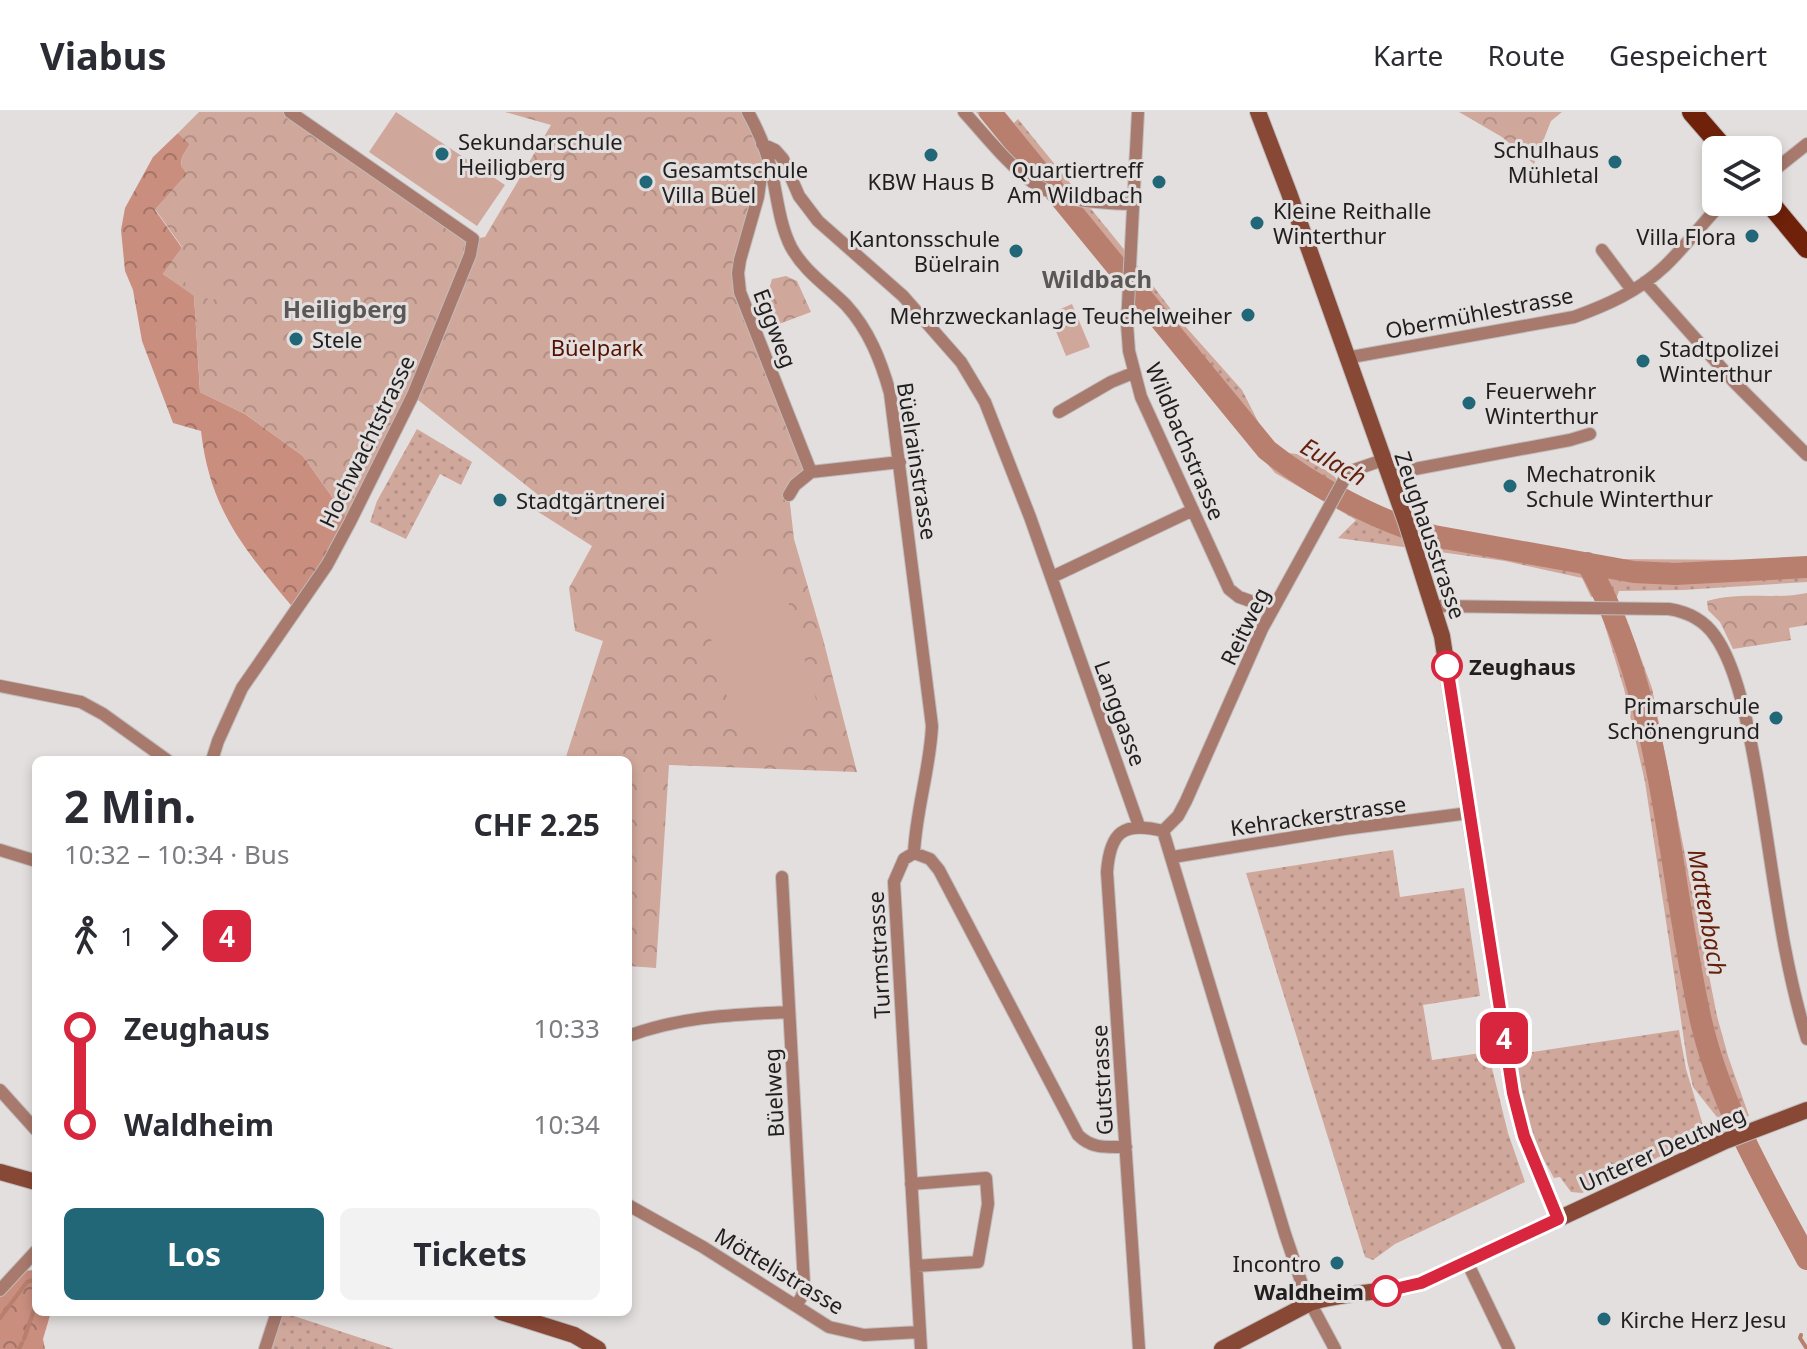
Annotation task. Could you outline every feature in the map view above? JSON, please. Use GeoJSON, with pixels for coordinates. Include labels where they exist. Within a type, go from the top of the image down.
{"type":"FeatureCollection","features":[{"type":"Feature","properties":{"kind":"main road"},"geometry":{"type":"LineString","coordinates":[[1692,112],[1713,136]]}},
{"type":"Feature","properties":{"kind":"main road"},"geometry":{"type":"LineString","coordinates":[[1780,216],[1807,248]]}},
{"type":"Feature","properties":{"kind":"street","name":"Hochwachtstrasse"},"geometry":{"type":"LineString","coordinates":[[213,756],[242,688],[327,565],[413,395],[470,255],[473,239],[290,112]]}},
{"type":"Feature","properties":{"kind":"street","name":"Büelrainstrasse"},"geometry":{"type":"LineString","coordinates":[[748,112],[770,166],[791,247],[809,272],[848,307],[873,346],[890,393],[932,726],[931,755],[916,819],[914,853]]}},
{"type":"Feature","properties":{"kind":"street"},"geometry":{"type":"LineString","coordinates":[[964,112],[1019,171],[1037,185],[1076,199],[1133,204]]}},
{"type":"Feature","properties":{"kind":"street","name":"Wildbachstrasse"},"geometry":{"type":"LineString","coordinates":[[1138,112],[1129,297],[1129,351],[1133,373],[1141,397],[1229,589],[1239,597],[1273,609]]}},
{"type":"Feature","properties":{"kind":"street","name":"Zeughausstrasse"},"geometry":{"type":"LineString","coordinates":[[1258,112],[1434,606],[1442,636],[1513,1093],[1524,1136],[1558,1219]]}},
{"type":"Feature","properties":{"kind":"street","name":"Langgasse"},"geometry":{"type":"LineString","coordinates":[[762,144],[775,150],[783,159],[799,196],[818,221],[903,296],[961,362],[985,402],[1052,577],[1139,826]]}},
{"type":"Feature","properties":{"kind":"street"},"geometry":{"type":"LineString","coordinates":[[1782,164],[1807,144]]}},
{"type":"Feature","properties":{"kind":"street","name":"Eggweg"},"geometry":{"type":"LineString","coordinates":[[770,166],[761,176],[744,243],[738,273],[740,292],[811,472]]}},
{"type":"Feature","properties":{"kind":"street","name":"Obermühlestrasse"},"geometry":{"type":"LineString","coordinates":[[1346,358],[1574,317],[1606,305],[1664,267],[1710,216]]}},
{"type":"Feature","properties":{"kind":"street"},"geometry":{"type":"LineString","coordinates":[[1602,250],[1632,290]]}},
{"type":"Feature","properties":{"kind":"street"},"geometry":{"type":"LineString","coordinates":[[1645,282],[1735,383],[1807,455]]}},
{"type":"Feature","properties":{"kind":"street"},"geometry":{"type":"LineString","coordinates":[[1059,412],[1133,373]]}},
{"type":"Feature","properties":{"kind":"street","name":"Reitweg"},"geometry":{"type":"LineString","coordinates":[[1163,831],[1178,816],[1186,801],[1273,609],[1351,471],[1570,440],[1590,434]]}},
{"type":"Feature","properties":{"kind":"street"},"geometry":{"type":"LineString","coordinates":[[789,495],[795,485],[811,472],[900,462]]}},
{"type":"Feature","properties":{"kind":"street"},"geometry":{"type":"LineString","coordinates":[[1052,577],[1193,510]]}},
{"type":"Feature","properties":{"kind":"street"},"geometry":{"type":"LineString","coordinates":[[1434,606],[1669,609],[1687,613],[1703,623],[1715,636],[1749,732],[1787,953],[1807,1039]]}},
{"type":"Feature","properties":{"kind":"street"},"geometry":{"type":"LineString","coordinates":[[0,686],[81,702],[161,756]]}},
{"type":"Feature","properties":{"kind":"street","name":"Kehrackerstrasse"},"geometry":{"type":"LineString","coordinates":[[1173,857],[1344,829],[1469,813]]}},
{"type":"Feature","properties":{"kind":"street"},"geometry":{"type":"LineString","coordinates":[[1139,826],[1163,831],[1173,857],[1285,1234],[1310,1303],[1335,1349]]}},
{"type":"Feature","properties":{"kind":"street","name":"Gutstrasse"},"geometry":{"type":"LineString","coordinates":[[1139,826],[1123,830],[1112,841],[1107,872],[1139,1349]]}},
{"type":"Feature","properties":{"kind":"street"},"geometry":{"type":"LineString","coordinates":[[0,850],[32,860]]}},
{"type":"Feature","properties":{"kind":"street"},"geometry":{"type":"LineString","coordinates":[[914,853],[930,859],[939,870],[1078,1135],[1086,1143],[1098,1147],[1126,1147]]}},
{"type":"Feature","properties":{"kind":"street","name":"Turmstrasse"},"geometry":{"type":"LineString","coordinates":[[914,853],[904,859],[894,882],[921,1349]]}},
{"type":"Feature","properties":{"kind":"street","name":"Büelweg"},"geometry":{"type":"LineString","coordinates":[[782,877],[804,1284],[796,1306]]}},
{"type":"Feature","properties":{"kind":"street"},"geometry":{"type":"LineString","coordinates":[[632,1035],[661,1024],[705,1016],[788,1012]]}},
{"type":"Feature","properties":{"kind":"street"},"geometry":{"type":"LineString","coordinates":[[0,1090],[32,1126]]}},
{"type":"Feature","properties":{"kind":"street","name":"Unterer Deutweg"},"geometry":{"type":"LineString","coordinates":[[1222,1349],[1324,1298],[1406,1288],[1725,1141],[1807,1110]]}},
{"type":"Feature","properties":{"kind":"street"},"geometry":{"type":"LineString","coordinates":[[0,1172],[32,1181]]}},
{"type":"Feature","properties":{"kind":"street"},"geometry":{"type":"LineString","coordinates":[[911,1184],[986,1178],[988,1204],[978,1262],[916,1266]]}},
{"type":"Feature","properties":{"kind":"street","name":"Möttelistrasse"},"geometry":{"type":"LineString","coordinates":[[632,1207],[703,1247],[829,1327],[864,1335],[920,1332]]}},
{"type":"Feature","properties":{"kind":"street"},"geometry":{"type":"LineString","coordinates":[[0,1290],[32,1255]]}},
{"type":"Feature","properties":{"kind":"street"},"geometry":{"type":"LineString","coordinates":[[1467,1262],[1509,1349]]}},
{"type":"Feature","properties":{"kind":"street"},"geometry":{"type":"LineString","coordinates":[[265,1349],[276,1316]]}},
{"type":"Feature","properties":{"kind":"street"},"geometry":{"type":"LineString","coordinates":[[514,1316],[574,1335],[598,1349]]}},
{"type":"Feature","properties":{"kind":"green space","name":"Büelpark"},"geometry":{"type":"Polygon","coordinates":[[[199,112],[290,112],[473,239],[485,237],[551,125],[505,112],[748,112],[770,166],[738,273],[811,472],[789,495],[794,539],[857,772],[669,765],[656,968],[632,966],[632,756],[566,756],[603,641],[575,631],[569,588],[592,546],[532,508],[537,494],[413,396],[350,522],[303,456],[245,414],[200,392],[194,296],[163,274],[182,247],[155,209],[187,174],[181,166],[182,157],[190,144],[178,133],[199,112]]]}},
{"type":"Feature","properties":{"kind":"green space"},"geometry":{"type":"Polygon","coordinates":[[[396,112],[505,185],[477,226],[369,152],[396,112]]]}},
{"type":"Feature","properties":{"kind":"green space"},"geometry":{"type":"Polygon","coordinates":[[[976,112],[1005,112],[1014,123],[1018,119],[1176,316],[1242,390],[1268,441],[1281,452],[1305,455],[1335,477],[1340,487],[1406,522],[1613,559],[1764,560],[1807,557],[1807,582],[1619,591],[1617,597],[1591,597],[1582,578],[1505,561],[1338,538],[1356,520],[1275,473],[976,112]]]}},
{"type":"Feature","properties":{"kind":"green space"},"geometry":{"type":"Polygon","coordinates":[[[1459,112],[1562,112],[1551,121],[1534,164],[1502,137],[1459,112]]]}},
{"type":"Feature","properties":{"kind":"green space"},"geometry":{"type":"Polygon","coordinates":[[[178,133],[190,144],[181,165],[187,174],[155,210],[182,248],[163,274],[194,295],[200,392],[245,414],[303,456],[350,522],[295,610],[260,568],[233,528],[212,484],[201,431],[173,423],[142,341],[133,290],[125,271],[121,230],[125,208],[153,157],[178,133]]]}},
{"type":"Feature","properties":{"kind":"green space"},"geometry":{"type":"Polygon","coordinates":[[[187,259],[224,285],[212,302],[175,275],[187,259]]]}},
{"type":"Feature","properties":{"kind":"green space"},"geometry":{"type":"Polygon","coordinates":[[[786,276],[797,281],[811,312],[779,324],[767,296],[772,279],[786,276]]]}},
{"type":"Feature","properties":{"kind":"green space"},"geometry":{"type":"Polygon","coordinates":[[[1072,304],[1090,347],[1066,356],[1049,314],[1072,304]]]}},
{"type":"Feature","properties":{"kind":"green space"},"geometry":{"type":"Polygon","coordinates":[[[417,429],[472,462],[461,485],[440,474],[406,539],[370,522],[377,501],[417,429]]]}},
{"type":"Feature","properties":{"kind":"green space"},"geometry":{"type":"Polygon","coordinates":[[[776,559],[823,724],[741,747],[695,582],[776,559]]]}},
{"type":"Feature","properties":{"kind":"green space"},"geometry":{"type":"Polygon","coordinates":[[[1807,593],[1807,625],[1789,628],[1791,640],[1733,649],[1720,622],[1708,610],[1707,601],[1720,598],[1807,593]]]}},
{"type":"Feature","properties":{"kind":"green space"},"geometry":{"type":"Polygon","coordinates":[[[1625,615],[1652,688],[1717,1016],[1749,1116],[1724,1126],[1693,1087],[1687,1060],[1645,782],[1624,689],[1602,616],[1625,615]]]}},
{"type":"Feature","properties":{"kind":"green space"},"geometry":{"type":"Polygon","coordinates":[[[1393,850],[1400,897],[1464,888],[1480,996],[1423,1005],[1432,1060],[1488,1052],[1508,1133],[1525,1182],[1395,1244],[1373,1260],[1365,1257],[1246,873],[1393,850]]]}},
{"type":"Feature","properties":{"kind":"green space"},"geometry":{"type":"Polygon","coordinates":[[[1679,1030],[1686,1069],[1706,1135],[1582,1193],[1571,1192],[1560,1177],[1554,1178],[1540,1153],[1513,1055],[1679,1030]]]}},
{"type":"Feature","properties":{"kind":"green space"},"geometry":{"type":"Polygon","coordinates":[[[32,1270],[32,1316],[50,1316],[43,1339],[45,1349],[0,1349],[0,1290],[19,1271],[32,1270]]]}},
{"type":"Feature","properties":{"kind":"green space"},"geometry":{"type":"Polygon","coordinates":[[[280,1316],[294,1316],[394,1349],[265,1349],[280,1316]]]}},
{"type":"Feature","properties":{"kind":"waterway","name":"Eulach"},"geometry":{"type":"LineString","coordinates":[[990,112],[1267,450],[1325,489],[1391,522],[1434,536],[1634,572],[1675,574],[1807,567]]}},
{"type":"Feature","properties":{"kind":"waterway","name":"Mattenbach"},"geometry":{"type":"LineString","coordinates":[[1587,563],[1612,614],[1648,726],[1690,965],[1710,1053],[1746,1143],[1807,1259]]}},
{"type":"Feature","properties":{"kind":"waterway"},"geometry":{"type":"LineString","coordinates":[[0,1318],[27,1282],[32,1280]]}},
{"type":"Feature","properties":{"kind":"waterway"},"geometry":{"type":"LineString","coordinates":[[24,1339],[32,1316]]}},
{"type":"Feature","properties":{"kind":"waterway"},"geometry":{"type":"LineString","coordinates":[[1801,1335],[1807,1349]]}},
{"type":"Feature","properties":{"kind":"waterway"},"geometry":{"type":"LineString","coordinates":[[19,1349],[22,1343]]}},
{"type":"Feature","properties":{"kind":"bus line","name":"4"},"geometry":{"type":"LineString","coordinates":[[1386,1291],[1421,1283],[1558,1219],[1524,1136],[1513,1093],[1447,666]]}},
{"type":"Feature","properties":{"kind":"place","name":"Sekundarschule Heiligberg"},"geometry":{"type":"Point","coordinates":[442,154]}},
{"type":"Feature","properties":{"kind":"place","name":"KBW Haus B"},"geometry":{"type":"Point","coordinates":[931,155]}},
{"type":"Feature","properties":{"kind":"place","name":"Schulhaus Mühletal"},"geometry":{"type":"Point","coordinates":[1615,162]}},
{"type":"Feature","properties":{"kind":"place","name":"Gesamtschule Villa Büel"},"geometry":{"type":"Point","coordinates":[646,182]}},
{"type":"Feature","properties":{"kind":"place","name":"Quartiertreff Am Wildbach"},"geometry":{"type":"Point","coordinates":[1159,182]}},
{"type":"Feature","properties":{"kind":"place","name":"Kleine Reithalle Winterthur"},"geometry":{"type":"Point","coordinates":[1257,223]}},
{"type":"Feature","properties":{"kind":"place","name":"Villa Flora"},"geometry":{"type":"Point","coordinates":[1752,236]}},
{"type":"Feature","properties":{"kind":"place","name":"Kantonsschule Büelrain"},"geometry":{"type":"Point","coordinates":[1016,251]}},
{"type":"Feature","properties":{"kind":"place","name":"Mehrzweckanlage Teuchelweiher"},"geometry":{"type":"Point","coordinates":[1248,315]}},
{"type":"Feature","properties":{"kind":"place","name":"Stele"},"geometry":{"type":"Point","coordinates":[296,339]}},
{"type":"Feature","properties":{"kind":"place","name":"Stadtpolizei Winterthur"},"geometry":{"type":"Point","coordinates":[1643,361]}},
{"type":"Feature","properties":{"kind":"place","name":"Feuerwehr Winterthur"},"geometry":{"type":"Point","coordinates":[1469,403]}},
{"type":"Feature","properties":{"kind":"place","name":"Mechatronik Schule Winterthur"},"geometry":{"type":"Point","coordinates":[1510,486]}},
{"type":"Feature","properties":{"kind":"place","name":"Stadtgärtnerei"},"geometry":{"type":"Point","coordinates":[500,500]}},
{"type":"Feature","properties":{"kind":"place","name":"Zeughaus"},"geometry":{"type":"Point","coordinates":[1447,666]}},
{"type":"Feature","properties":{"kind":"place","name":"Primarschule Schönengrund"},"geometry":{"type":"Point","coordinates":[1776,718]}},
{"type":"Feature","properties":{"kind":"place","name":"Incontro"},"geometry":{"type":"Point","coordinates":[1337,1263]}},
{"type":"Feature","properties":{"kind":"place","name":"Waldheim"},"geometry":{"type":"Point","coordinates":[1386,1291]}},
{"type":"Feature","properties":{"kind":"place","name":"Kirche Herz Jesu"},"geometry":{"type":"Point","coordinates":[1604,1319]}},
{"type":"Feature","properties":{"kind":"district","name":"Wildbach"},"geometry":{"type":"Point","coordinates":[1097,278]}},
{"type":"Feature","properties":{"kind":"district","name":"Heiligberg"},"geometry":{"type":"Point","coordinates":[345,308]}}]}
